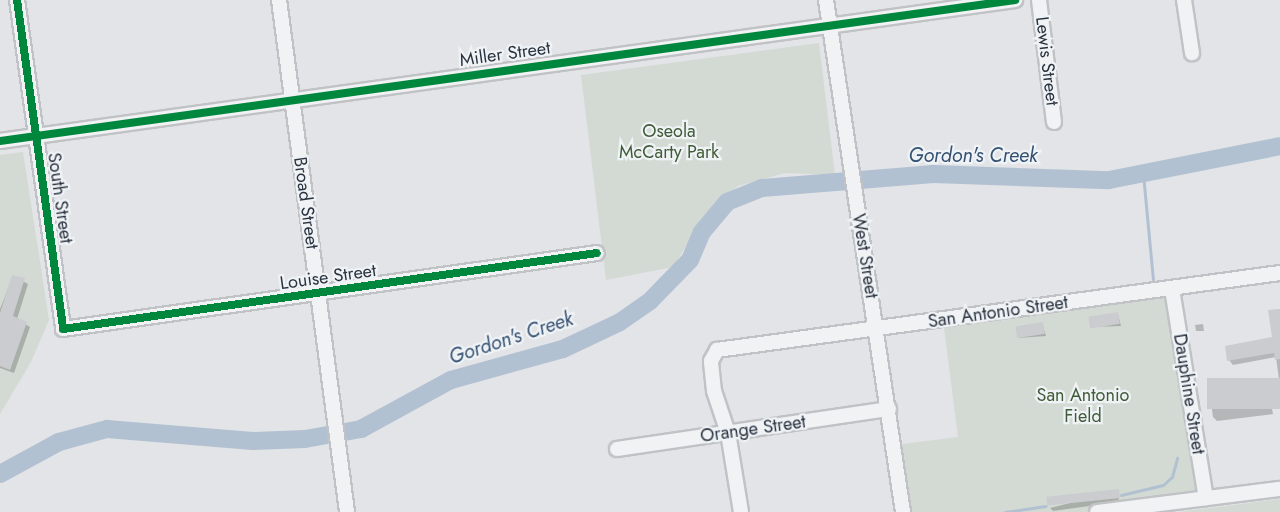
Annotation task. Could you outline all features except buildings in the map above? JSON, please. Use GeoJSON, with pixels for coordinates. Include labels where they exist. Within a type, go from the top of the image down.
{"type":"FeatureCollection","features":[{"type":"Feature","properties":{"kind":"street","name":"South Street"},"geometry":{"type":"LineString","coordinates":[[18,0],[63,329]]}},
{"type":"Feature","properties":{"kind":"street","name":"Broad Street"},"geometry":{"type":"LineString","coordinates":[[279,0],[347,512]]}},
{"type":"Feature","properties":{"kind":"street","name":"West Street"},"geometry":{"type":"LineString","coordinates":[[826,0],[903,512]]}},
{"type":"Feature","properties":{"kind":"street","name":"Miller Street"},"geometry":{"type":"LineString","coordinates":[[0,141],[1015,0]]}},
{"type":"Feature","properties":{"kind":"street","name":"Lewis Street"},"geometry":{"type":"LineString","coordinates":[[1039,0],[1054,122]]}},
{"type":"Feature","properties":{"kind":"street"},"geometry":{"type":"LineString","coordinates":[[1184,0],[1192,52]]}},
{"type":"Feature","properties":{"kind":"street","name":"Louise Street"},"geometry":{"type":"LineString","coordinates":[[63,329],[597,253]]}},
{"type":"Feature","properties":{"kind":"street","name":"San Antonio Street"},"geometry":{"type":"LineString","coordinates":[[728,433],[714,391],[711,361],[717,350],[1172,290],[1280,273]]}},
{"type":"Feature","properties":{"kind":"street","name":"Dauphine Street"},"geometry":{"type":"LineString","coordinates":[[1172,290],[1206,498]]}},
{"type":"Feature","properties":{"kind":"street","name":"Orange Street"},"geometry":{"type":"LineString","coordinates":[[616,449],[889,409]]}},
{"type":"Feature","properties":{"kind":"street"},"geometry":{"type":"LineString","coordinates":[[728,433],[741,512]]}},
{"type":"Feature","properties":{"kind":"street"},"geometry":{"type":"LineString","coordinates":[[1097,512],[1280,489]]}},
{"type":"Feature","properties":{"kind":"green space","name":"Oseola McCarty Park"},"geometry":{"type":"Polygon","coordinates":[[[819,43],[835,175],[785,173],[738,186],[705,216],[673,267],[606,280],[581,75],[819,43]]]}},
{"type":"Feature","properties":{"kind":"green space"},"geometry":{"type":"Polygon","coordinates":[[[23,152],[49,320],[31,362],[0,414],[0,155],[23,152]]]}},
{"type":"Feature","properties":{"kind":"green space","name":"San Antonio Field"},"geometry":{"type":"Polygon","coordinates":[[[1172,289],[1206,498],[1097,512],[903,512],[894,445],[958,437],[943,320],[1172,289]]]}},
{"type":"Feature","properties":{"kind":"green space"},"geometry":{"type":"Polygon","coordinates":[[[1280,499],[1280,512],[1179,512],[1280,499]]]}},
{"type":"Feature","properties":{"kind":"waterway","name":"Gordon's Creek"},"geometry":{"type":"LineString","coordinates":[[0,474],[59,442],[107,429],[253,441],[305,439],[361,429],[451,380],[563,349],[620,322],[650,301],[690,260],[702,232],[727,202],[762,188],[933,174],[1109,180],[1280,146]]}},
{"type":"Feature","properties":{"kind":"waterway"},"geometry":{"type":"LineString","coordinates":[[1143,174],[1153,280]]}},
{"type":"Feature","properties":{"kind":"waterway"},"geometry":{"type":"LineString","coordinates":[[1121,495],[1163,485],[1172,477],[1177,458]]}},
{"type":"Feature","properties":{"kind":"waterway"},"geometry":{"type":"LineString","coordinates":[[1005,512],[1046,506]]}},
{"type":"Feature","properties":{"kind":"cycle path"},"geometry":{"type":"LineString","coordinates":[[17,0],[63,329],[597,253]]}},
{"type":"Feature","properties":{"kind":"cycle path"},"geometry":{"type":"LineString","coordinates":[[0,141],[1015,0]]}}]}
